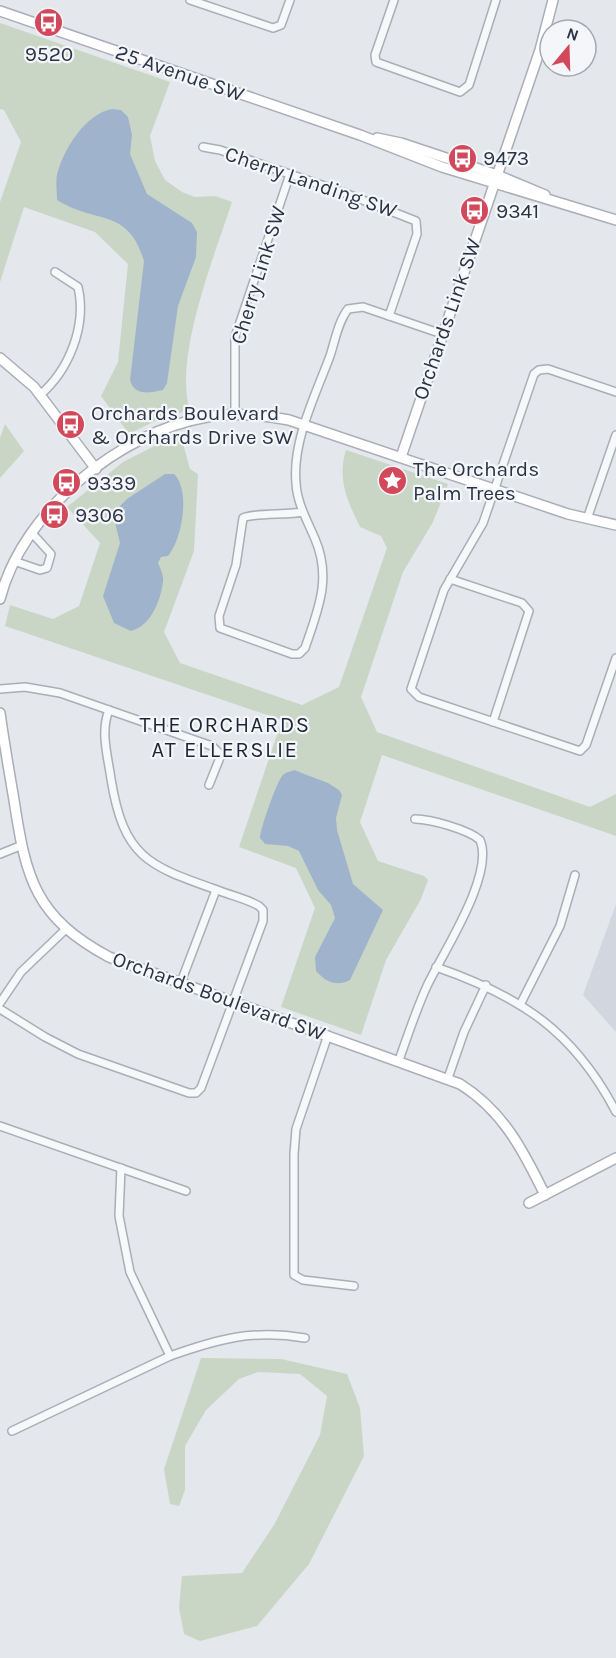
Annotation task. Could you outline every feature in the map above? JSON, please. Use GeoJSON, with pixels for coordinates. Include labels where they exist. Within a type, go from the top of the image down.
{"type":"FeatureCollection","features":[{"type":"Feature","properties":{"kind":"street"},"geometry":{"type":"LineString","coordinates":[[190,0],[269,27],[278,27],[291,0]]}},
{"type":"Feature","properties":{"kind":"street"},"geometry":{"type":"LineString","coordinates":[[394,0],[375,60],[382,66],[456,91],[464,91],[476,65],[496,0]]}},
{"type":"Feature","properties":{"kind":"street","name":"Orchards Link SW"},"geometry":{"type":"LineString","coordinates":[[401,457],[543,44],[553,0]]}},
{"type":"Feature","properties":{"kind":"street","name":"25 Avenue SW"},"geometry":{"type":"LineString","coordinates":[[0,11],[360,135],[401,142],[496,179],[616,220]]}},
{"type":"Feature","properties":{"kind":"street","name":"Cherry Landing SW"},"geometry":{"type":"LineString","coordinates":[[203,147],[220,150],[410,217],[417,224],[417,234],[389,316]]}},
{"type":"Feature","properties":{"kind":"street","name":"Cherry Link SW"},"geometry":{"type":"LineString","coordinates":[[235,414],[235,337],[290,174]]}},
{"type":"Feature","properties":{"kind":"street"},"geometry":{"type":"LineString","coordinates":[[40,395],[63,370],[72,350],[77,327],[78,287],[55,272]]}},
{"type":"Feature","properties":{"kind":"street"},"geometry":{"type":"LineString","coordinates":[[303,512],[275,516],[248,515],[243,518],[236,565],[219,616],[220,628],[292,654],[299,654],[305,648],[320,604],[327,569],[303,512],[296,476],[298,453],[348,309],[363,307],[442,334]]}},
{"type":"Feature","properties":{"kind":"street"},"geometry":{"type":"LineString","coordinates":[[0,358],[40,395],[96,469]]}},
{"type":"Feature","properties":{"kind":"street"},"geometry":{"type":"LineString","coordinates":[[616,392],[548,369],[536,372],[478,536],[442,595],[411,689],[418,697],[573,750],[582,751],[616,658]]}},
{"type":"Feature","properties":{"kind":"street"},"geometry":{"type":"LineString","coordinates":[[0,599],[14,561],[31,532],[50,508],[96,469],[134,443],[162,429],[208,416],[235,414],[267,416],[306,425],[587,519],[616,525]]}},
{"type":"Feature","properties":{"kind":"street"},"geometry":{"type":"LineString","coordinates":[[587,519],[616,435]]}},
{"type":"Feature","properties":{"kind":"street"},"geometry":{"type":"LineString","coordinates":[[14,561],[40,570],[48,565],[50,552],[31,532]]}},
{"type":"Feature","properties":{"kind":"street"},"geometry":{"type":"LineString","coordinates":[[450,579],[522,603],[529,611],[493,722]]}},
{"type":"Feature","properties":{"kind":"street"},"geometry":{"type":"LineString","coordinates":[[0,689],[42,689],[109,710],[217,749],[220,758],[209,785]]}},
{"type":"Feature","properties":{"kind":"street"},"geometry":{"type":"LineString","coordinates":[[0,1009],[78,1054],[193,1093],[201,1088],[264,914],[255,904],[153,864],[129,839],[118,816],[105,740],[109,710]]}},
{"type":"Feature","properties":{"kind":"street","name":"Orchards Boulevard SW"},"geometry":{"type":"LineString","coordinates":[[0,713],[3,751],[20,846],[38,894],[66,929],[109,957],[448,1078],[482,1099],[503,1121],[524,1153],[545,1195]]}},
{"type":"Feature","properties":{"kind":"street"},"geometry":{"type":"LineString","coordinates":[[399,1060],[420,1003],[472,898],[482,844],[472,835],[430,820],[415,819]]}},
{"type":"Feature","properties":{"kind":"street"},"geometry":{"type":"LineString","coordinates":[[0,854],[20,846]]}},
{"type":"Feature","properties":{"kind":"street"},"geometry":{"type":"LineString","coordinates":[[520,1003],[539,972],[560,926],[575,876]]}},
{"type":"Feature","properties":{"kind":"street"},"geometry":{"type":"LineString","coordinates":[[181,982],[216,890]]}},
{"type":"Feature","properties":{"kind":"street"},"geometry":{"type":"LineString","coordinates":[[0,1003],[21,972],[66,929]]}},
{"type":"Feature","properties":{"kind":"street"},"geometry":{"type":"LineString","coordinates":[[436,968],[486,985],[520,1003],[555,1029],[582,1057],[616,1112]]}},
{"type":"Feature","properties":{"kind":"street"},"geometry":{"type":"LineString","coordinates":[[448,1078],[464,1032],[486,985]]}},
{"type":"Feature","properties":{"kind":"street"},"geometry":{"type":"LineString","coordinates":[[327,1035],[296,1129],[294,1275],[303,1280],[354,1286]]}},
{"type":"Feature","properties":{"kind":"street"},"geometry":{"type":"LineString","coordinates":[[0,1126],[186,1191]]}},
{"type":"Feature","properties":{"kind":"street"},"geometry":{"type":"LineString","coordinates":[[529,1203],[616,1158]]}},
{"type":"Feature","properties":{"kind":"street"},"geometry":{"type":"LineString","coordinates":[[121,1168],[119,1216],[130,1272],[170,1356]]}},
{"type":"Feature","properties":{"kind":"street"},"geometry":{"type":"LineString","coordinates":[[12,1431],[170,1356],[238,1335],[274,1333],[305,1338]]}},
{"type":"Feature","properties":{"kind":"shaded area"},"geometry":{"type":"Polygon","coordinates":[[[616,904],[616,1032],[583,995],[616,904]]]}},
{"type":"Feature","properties":{"kind":"green space"},"geometry":{"type":"Polygon","coordinates":[[[0,23],[170,82],[150,136],[155,161],[165,180],[182,192],[195,197],[215,196],[232,202],[198,306],[191,335],[186,389],[190,410],[157,420],[129,434],[101,396],[118,362],[128,264],[95,232],[24,207],[0,282],[0,202],[21,142],[4,110],[0,109],[0,23]]]}},
{"type":"Feature","properties":{"kind":"green space"},"geometry":{"type":"Polygon","coordinates":[[[5,424],[24,451],[0,478],[0,438],[5,424]]]}},
{"type":"Feature","properties":{"kind":"green space"},"geometry":{"type":"Polygon","coordinates":[[[180,433],[190,469],[198,474],[194,551],[164,632],[180,663],[302,705],[339,687],[387,548],[381,536],[360,527],[351,508],[343,480],[343,461],[346,450],[448,484],[433,522],[403,572],[361,697],[377,732],[590,807],[616,794],[616,836],[382,755],[360,822],[378,861],[424,876],[428,880],[421,899],[386,960],[361,1035],[281,1007],[315,908],[296,868],[239,847],[282,720],[5,626],[10,605],[53,619],[79,606],[100,543],[67,507],[123,462],[180,433]]]}},
{"type":"Feature","properties":{"kind":"green space"},"geometry":{"type":"Polygon","coordinates":[[[201,1358],[281,1359],[347,1374],[360,1408],[364,1456],[309,1564],[257,1626],[200,1641],[184,1634],[179,1608],[182,1576],[242,1573],[274,1525],[320,1435],[327,1396],[300,1374],[258,1372],[239,1379],[206,1410],[185,1446],[185,1490],[179,1506],[170,1504],[164,1469],[201,1358]]]}},
{"type":"Feature","properties":{"kind":"water"},"geometry":{"type":"Polygon","coordinates":[[[112,109],[121,110],[128,117],[132,135],[130,154],[147,194],[192,223],[197,232],[196,257],[178,306],[167,383],[163,390],[152,392],[135,389],[130,380],[144,261],[137,244],[129,232],[120,225],[72,208],[57,200],[57,174],[71,142],[85,124],[112,109]]]}},
{"type":"Feature","properties":{"kind":"water"},"geometry":{"type":"Polygon","coordinates":[[[165,474],[174,474],[179,481],[183,503],[181,527],[173,549],[168,556],[161,557],[158,563],[163,581],[154,611],[144,624],[131,631],[114,623],[103,596],[120,543],[114,518],[116,510],[127,499],[165,474]]]}},
{"type":"Feature","properties":{"kind":"water"},"geometry":{"type":"Polygon","coordinates":[[[294,770],[328,783],[339,790],[342,795],[336,818],[337,830],[353,884],[383,910],[350,980],[345,982],[332,982],[316,971],[315,957],[335,918],[331,905],[318,890],[299,851],[288,846],[265,844],[260,838],[265,817],[279,781],[282,776],[294,770]]]}},
{"type":"Feature","properties":{"kind":"place","name":"9520"},"geometry":{"type":"Point","coordinates":[49,23]}},
{"type":"Feature","properties":{"kind":"place","name":"9473"},"geometry":{"type":"Point","coordinates":[462,158]}},
{"type":"Feature","properties":{"kind":"place","name":"9341"},"geometry":{"type":"Point","coordinates":[475,211]}},
{"type":"Feature","properties":{"kind":"place","name":"Orchards Boulevard & Orchards Drive SW"},"geometry":{"type":"Point","coordinates":[70,425]}},
{"type":"Feature","properties":{"kind":"place","name":"The Orchards Palm Trees"},"geometry":{"type":"Point","coordinates":[392,481]}},
{"type":"Feature","properties":{"kind":"place","name":"9339"},"geometry":{"type":"Point","coordinates":[66,483]}},
{"type":"Feature","properties":{"kind":"place","name":"9306"},"geometry":{"type":"Point","coordinates":[54,515]}},
{"type":"Feature","properties":{"kind":"district","name":"THE ORCHARDS AT ELLERSLIE"},"geometry":{"type":"Point","coordinates":[225,736]}}]}
